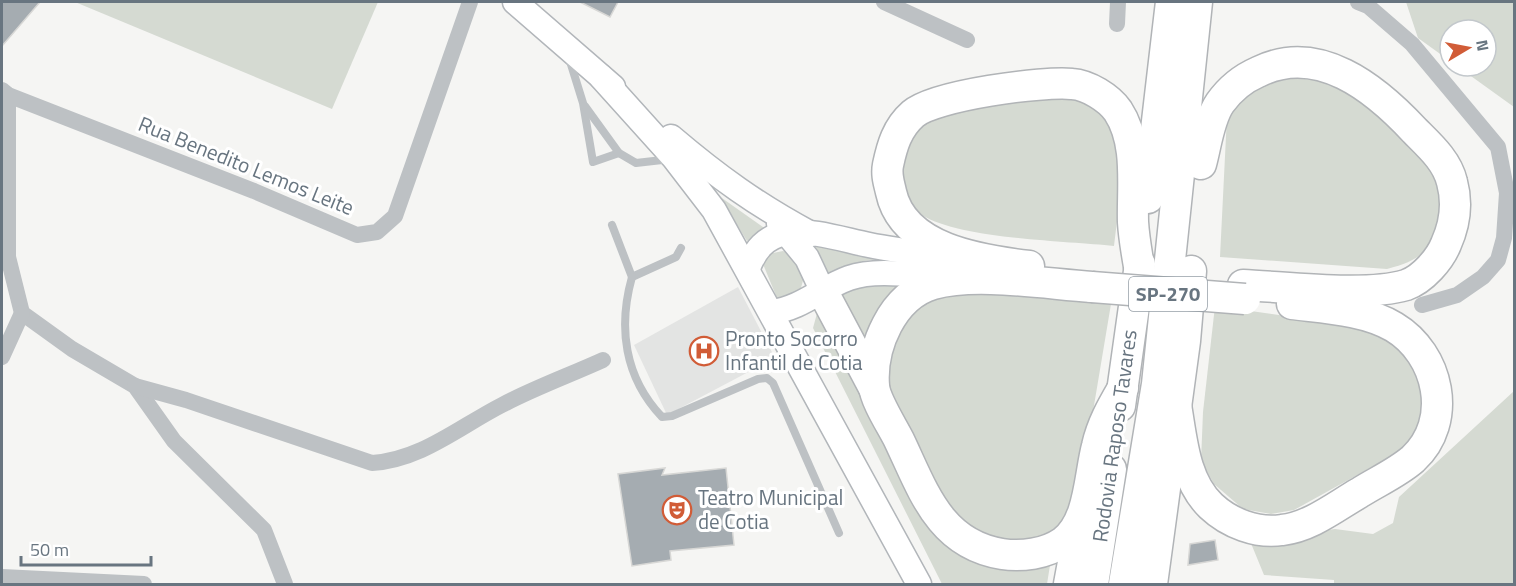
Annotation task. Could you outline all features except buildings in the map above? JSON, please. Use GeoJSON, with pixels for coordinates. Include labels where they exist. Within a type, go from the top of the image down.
{"type":"FeatureCollection","features":[{"type":"Feature","properties":{"kind":"highway","name":"Rodovia Raposo Tavares"},"geometry":{"type":"LineString","coordinates":[[1094,585],[1140,272],[1171,2]]}},
{"type":"Feature","properties":{"kind":"highway","name":"Rodovia Raposo Tavares"},"geometry":{"type":"LineString","coordinates":[[1124,585],[1157,384],[1197,2]]}},
{"type":"Feature","properties":{"kind":"highway"},"geometry":{"type":"LineString","coordinates":[[1152,585],[1176,405],[1201,164],[1213,2]]}},
{"type":"Feature","properties":{"kind":"highway"},"geometry":{"type":"LineString","coordinates":[[874,388],[876,352],[886,324],[915,293],[932,284],[968,279],[1092,280],[1244,292],[1372,291],[1408,284],[1440,258],[1456,221],[1452,182],[1440,157],[1406,120],[1375,94],[1340,71],[1310,61],[1270,65],[1234,86],[1218,106],[1201,164]]}},
{"type":"Feature","properties":{"kind":"highway"},"geometry":{"type":"LineString","coordinates":[[1092,280],[1001,262],[933,244],[911,229],[894,209],[887,174],[893,140],[914,113],[939,101],[1040,85],[1074,84],[1100,94],[1118,110],[1129,133],[1135,244],[1140,272]]}},
{"type":"Feature","properties":{"kind":"highway"},"geometry":{"type":"LineString","coordinates":[[822,290],[874,388],[928,502],[952,533],[981,551],[1013,556],[1042,552],[1064,541],[1081,519]]}},
{"type":"Feature","properties":{"kind":"highway"},"geometry":{"type":"LineString","coordinates":[[1176,405],[1185,453],[1194,483],[1211,505],[1229,519],[1256,530],[1282,530],[1305,524],[1414,459],[1428,439],[1435,421],[1437,400],[1432,371],[1423,352],[1410,338],[1392,326],[1368,318],[1244,292]]}},
{"type":"Feature","properties":{"kind":"highway"},"geometry":{"type":"LineString","coordinates":[[1069,585],[1100,436],[1106,416],[1123,388]]}},
{"type":"Feature","properties":{"kind":"highway"},"geometry":{"type":"LineString","coordinates":[[1138,585],[1164,486]]}},
{"type":"Feature","properties":{"kind":"main road"},"geometry":{"type":"LineString","coordinates":[[515,2],[709,171],[765,210],[812,234]]}},
{"type":"Feature","properties":{"kind":"main road"},"geometry":{"type":"LineString","coordinates":[[601,77],[674,158],[714,210],[748,268],[919,585]]}},
{"type":"Feature","properties":{"kind":"main road"},"geometry":{"type":"LineString","coordinates":[[765,210],[807,258],[822,290]]}},
{"type":"Feature","properties":{"kind":"main road"},"geometry":{"type":"LineString","coordinates":[[748,268],[756,249],[771,238],[787,233],[812,234],[901,251],[1001,262]]}},
{"type":"Feature","properties":{"kind":"main road"},"geometry":{"type":"LineString","coordinates":[[772,312],[790,310],[822,290],[850,277],[877,274],[968,279]]}},
{"type":"Feature","properties":{"kind":"street","name":"Rua Benedito Lemos Leite"},"geometry":{"type":"LineString","coordinates":[[5,92],[254,190],[357,235],[377,232],[395,216],[470,2]]}},
{"type":"Feature","properties":{"kind":"street"},"geometry":{"type":"LineString","coordinates":[[884,2],[967,40]]}},
{"type":"Feature","properties":{"kind":"street"},"geometry":{"type":"LineString","coordinates":[[1117,24],[1118,2]]}},
{"type":"Feature","properties":{"kind":"street"},"geometry":{"type":"LineString","coordinates":[[1358,2],[1368,6],[1412,44],[1498,147],[1507,193],[1504,238],[1498,260],[1483,277],[1457,295],[1422,305]]}},
{"type":"Feature","properties":{"kind":"street"},"geometry":{"type":"LineString","coordinates":[[2,357],[22,313],[8,257],[5,92]]}},
{"type":"Feature","properties":{"kind":"street"},"geometry":{"type":"LineString","coordinates":[[22,313],[72,349],[135,386],[186,400],[372,463],[393,462],[420,451],[502,405],[603,360]]}},
{"type":"Feature","properties":{"kind":"street"},"geometry":{"type":"LineString","coordinates":[[135,386],[174,441],[264,530],[285,585]]}},
{"type":"Feature","properties":{"kind":"street"},"geometry":{"type":"LineString","coordinates":[[2,577],[144,585]]}},
{"type":"Feature","properties":{"kind":"lane"},"geometry":{"type":"LineString","coordinates":[[564,44],[583,103],[593,162],[619,153]]}},
{"type":"Feature","properties":{"kind":"lane"},"geometry":{"type":"LineString","coordinates":[[583,103],[619,153],[636,163],[674,158]]}},
{"type":"Feature","properties":{"kind":"lane"},"geometry":{"type":"LineString","coordinates":[[612,225],[632,277],[625,304],[624,334],[632,368],[648,403],[662,417],[672,416],[767,378],[773,383],[799,438],[839,533]]}},
{"type":"Feature","properties":{"kind":"lane"},"geometry":{"type":"LineString","coordinates":[[632,277],[676,256],[681,248]]}},
{"type":"Feature","properties":{"kind":"shaded area"},"geometry":{"type":"Polygon","coordinates":[[[75,2],[378,2],[332,109],[75,2]]]}},
{"type":"Feature","properties":{"kind":"shaded area"},"geometry":{"type":"Polygon","coordinates":[[[1406,2],[1514,2],[1514,107],[1474,78],[1498,78],[1498,18],[1438,18],[1438,52],[1418,38],[1406,2]]]}},
{"type":"Feature","properties":{"kind":"shaded area"},"geometry":{"type":"Polygon","coordinates":[[[1329,73],[1426,153],[1447,209],[1432,242],[1412,260],[1387,269],[1220,257],[1227,116],[1247,88],[1267,77],[1329,73]]]}},
{"type":"Feature","properties":{"kind":"shaded area"},"geometry":{"type":"Polygon","coordinates":[[[1071,91],[1110,116],[1115,133],[1120,181],[1114,246],[1014,238],[961,229],[939,223],[922,215],[913,207],[903,183],[902,171],[904,151],[911,135],[920,124],[933,115],[963,106],[1071,91]]]}},
{"type":"Feature","properties":{"kind":"shaded area"},"geometry":{"type":"Polygon","coordinates":[[[719,196],[770,232],[747,241],[719,196]]]}},
{"type":"Feature","properties":{"kind":"shaded area"},"geometry":{"type":"Polygon","coordinates":[[[812,241],[894,257],[863,261],[830,278],[812,241]]]}},
{"type":"Feature","properties":{"kind":"shaded area"},"geometry":{"type":"Polygon","coordinates":[[[783,251],[791,254],[804,277],[799,295],[779,303],[763,264],[768,254],[783,251]]]}},
{"type":"Feature","properties":{"kind":"shaded area"},"geometry":{"type":"Polygon","coordinates":[[[927,281],[867,359],[835,296],[846,286],[927,281]]]}},
{"type":"Feature","properties":{"kind":"shaded area","name":"Pronto Socorro Infantil de Cotia"},"geometry":{"type":"Polygon","coordinates":[[[738,287],[775,358],[667,415],[634,345],[738,287]]]}},
{"type":"Feature","properties":{"kind":"shaded area"},"geometry":{"type":"Polygon","coordinates":[[[941,291],[1112,298],[1075,519],[1047,537],[1024,543],[993,543],[965,524],[954,513],[937,485],[893,398],[889,385],[889,372],[891,358],[902,330],[920,306],[941,291]]]}},
{"type":"Feature","properties":{"kind":"shaded area"},"geometry":{"type":"Polygon","coordinates":[[[819,306],[928,522],[1051,559],[1047,584],[942,584],[813,328],[819,306]]]}},
{"type":"Feature","properties":{"kind":"shaded area"},"geometry":{"type":"Polygon","coordinates":[[[1215,306],[1393,331],[1424,362],[1421,431],[1397,453],[1294,510],[1271,514],[1243,509],[1214,484],[1201,461],[1203,412],[1215,306]]]}},
{"type":"Feature","properties":{"kind":"shaded area"},"geometry":{"type":"Polygon","coordinates":[[[1514,391],[1514,584],[1334,584],[1334,580],[1264,575],[1248,536],[1291,535],[1335,529],[1373,534],[1393,523],[1399,497],[1514,391]]]}},
{"type":"Feature","properties":{"kind":"place","name":"Pronto Socorro Infantil de Cotia"},"geometry":{"type":"Point","coordinates":[704,351]}},
{"type":"Feature","properties":{"kind":"place","name":"Teatro Municipal de Cotia"},"geometry":{"type":"Point","coordinates":[677,510]}}]}
